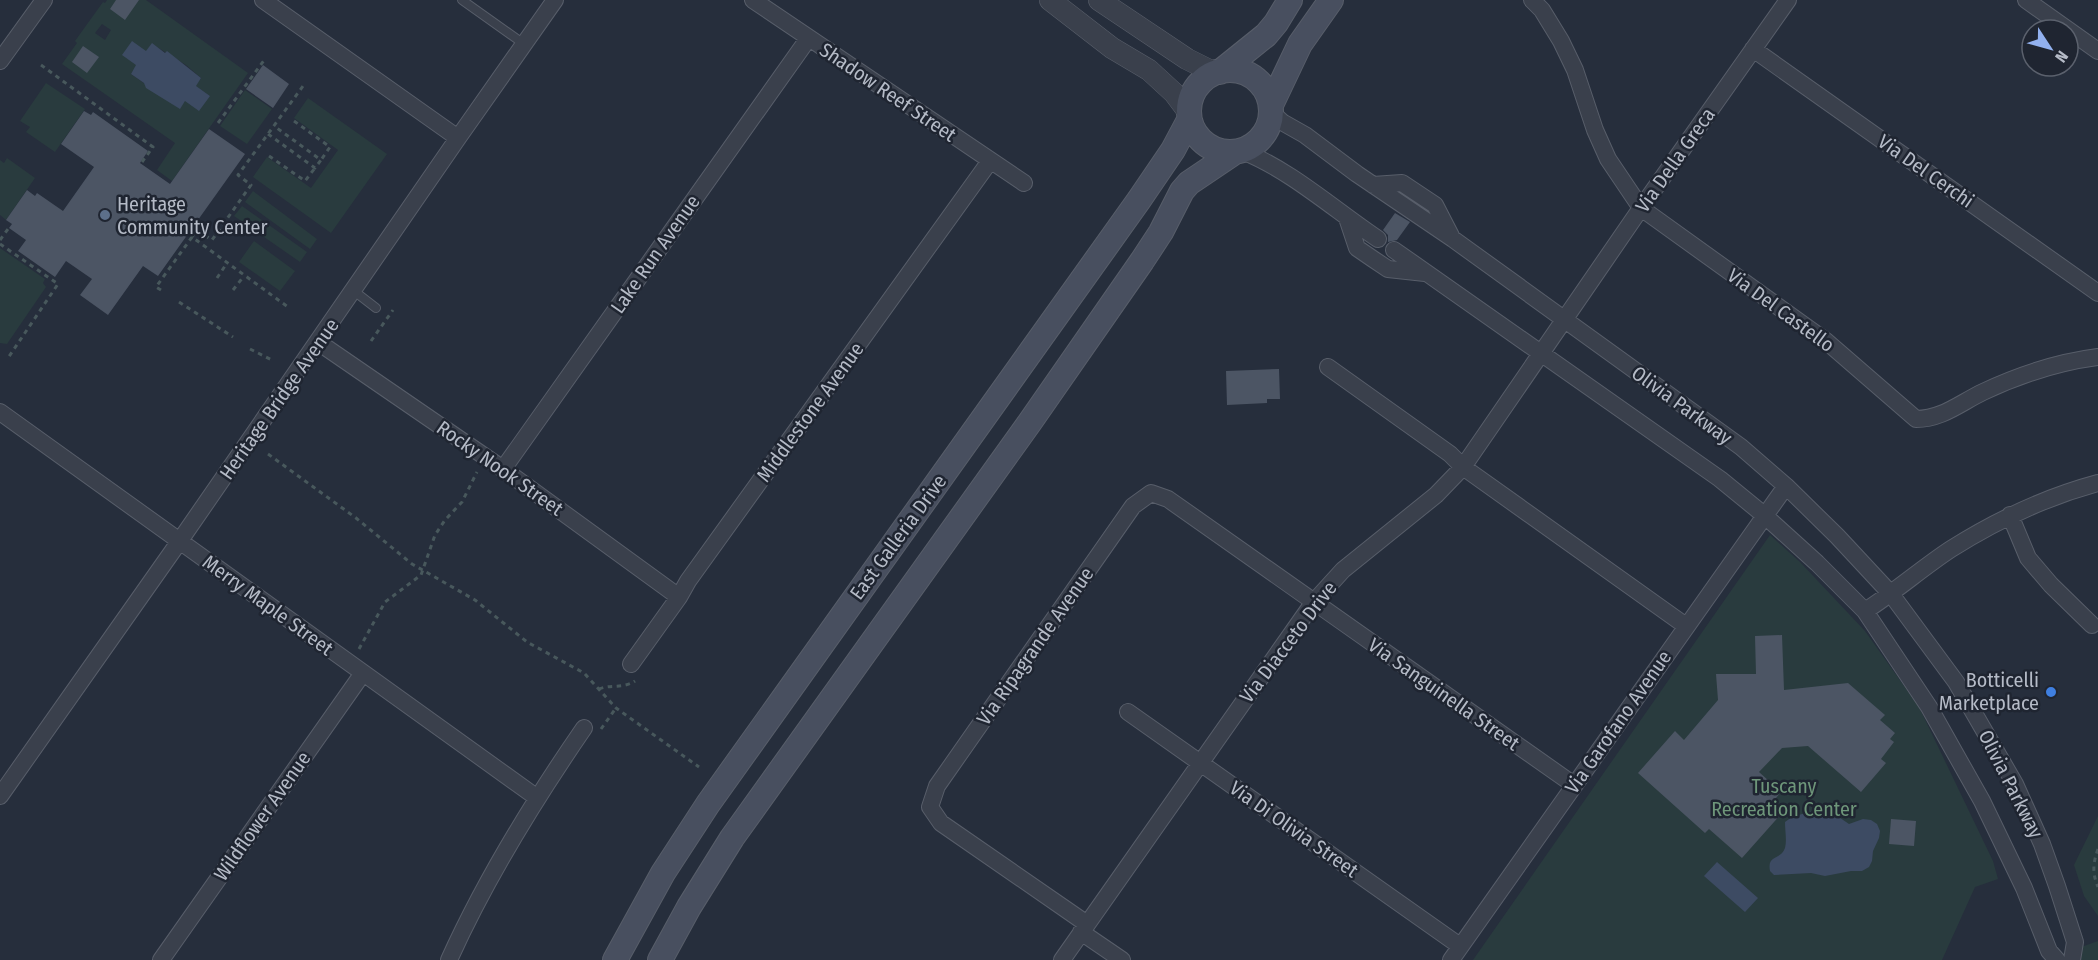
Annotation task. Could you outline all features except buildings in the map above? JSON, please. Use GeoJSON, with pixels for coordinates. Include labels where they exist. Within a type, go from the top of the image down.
{"type":"FeatureCollection","features":[{"type":"Feature","properties":{"kind":"main road"},"geometry":{"type":"LineString","coordinates":[[1219,72],[1238,71],[1251,76],[1261,84],[1268,96],[1271,109],[1270,122],[1264,134],[1255,145],[1239,152],[1229,153],[1215,150],[1203,143],[1194,133],[1189,116],[1193,93],[1201,81],[1219,72],[1266,35],[1290,0]]}},
{"type":"Feature","properties":{"kind":"main road"},"geometry":{"type":"LineString","coordinates":[[1271,109],[1300,44],[1331,0]]}},
{"type":"Feature","properties":{"kind":"main road","name":"East Galleria Drive"},"geometry":{"type":"LineString","coordinates":[[615,960],[663,873],[708,804],[1125,219],[1173,150],[1189,116]]}},
{"type":"Feature","properties":{"kind":"main road","name":"East Galleria Drive"},"geometry":{"type":"LineString","coordinates":[[660,960],[689,907],[732,838],[1030,423],[1142,261],[1161,232],[1182,191],[1189,183],[1239,152]]}},
{"type":"Feature","properties":{"kind":"street"},"geometry":{"type":"LineString","coordinates":[[0,62],[44,0]]}},
{"type":"Feature","properties":{"kind":"street"},"geometry":{"type":"LineString","coordinates":[[263,0],[458,138]]}},
{"type":"Feature","properties":{"kind":"street","name":"Heritage Bridge Avenue"},"geometry":{"type":"LineString","coordinates":[[0,796],[180,542],[555,0]]}},
{"type":"Feature","properties":{"kind":"street","name":"Shadow Reef Street"},"geometry":{"type":"LineString","coordinates":[[753,0],[1023,183]]}},
{"type":"Feature","properties":{"kind":"street"},"geometry":{"type":"LineString","coordinates":[[1050,0],[1112,48],[1149,70],[1174,93],[1189,116]]}},
{"type":"Feature","properties":{"kind":"street"},"geometry":{"type":"LineString","coordinates":[[1099,0],[1187,59],[1209,70],[1219,72]]}},
{"type":"Feature","properties":{"kind":"street","name":"Via Della Greca"},"geometry":{"type":"LineString","coordinates":[[1564,320],[1788,0]]}},
{"type":"Feature","properties":{"kind":"street"},"geometry":{"type":"LineString","coordinates":[[2026,0],[2098,51]]}},
{"type":"Feature","properties":{"kind":"street"},"geometry":{"type":"LineString","coordinates":[[1541,3],[1575,70],[1595,130],[1608,159],[1641,208]]}},
{"type":"Feature","properties":{"kind":"street","name":"Lake Run Avenue"},"geometry":{"type":"LineString","coordinates":[[502,469],[808,39]]}},
{"type":"Feature","properties":{"kind":"street","name":"Via Del Cerchi"},"geometry":{"type":"LineString","coordinates":[[1753,49],[2098,293]]}},
{"type":"Feature","properties":{"kind":"street","name":"Olivia Parkway"},"geometry":{"type":"LineString","coordinates":[[1271,109],[1282,122],[1305,135],[1373,185],[1402,183],[1435,205],[1453,239],[1741,447],[1786,486],[1891,594],[1956,682],[2015,784],[2042,844],[2061,897],[2075,942],[2072,960]]}},
{"type":"Feature","properties":{"kind":"street"},"geometry":{"type":"LineString","coordinates":[[1239,152],[1262,159],[1378,239]]}},
{"type":"Feature","properties":{"kind":"street","name":"Middlestone Avenue"},"geometry":{"type":"LineString","coordinates":[[635,671],[695,571],[990,161]]}},
{"type":"Feature","properties":{"kind":"street","name":"Via Del Castello"},"geometry":{"type":"LineString","coordinates":[[1641,208],[1826,341],[1916,419],[1932,419],[1984,391],[2036,372],[2098,357]]}},
{"type":"Feature","properties":{"kind":"street","name":"Olivia Parkway"},"geometry":{"type":"LineString","coordinates":[[1347,218],[1357,248],[1372,259],[1388,269],[1428,273]]}},
{"type":"Feature","properties":{"kind":"street","name":"Olivia Parkway"},"geometry":{"type":"LineString","coordinates":[[1394,250],[1543,352],[1720,478],[1817,563],[1865,611],[1929,707],[1982,801],[2024,888],[2049,951],[2057,960]]}},
{"type":"Feature","properties":{"kind":"street","name":"Via Diacceto Drive"},"geometry":{"type":"LineString","coordinates":[[1062,960],[1313,603],[1343,570],[1436,495],[1464,467],[1564,320]]}},
{"type":"Feature","properties":{"kind":"street","name":"Rocky Nook Street"},"geometry":{"type":"LineString","coordinates":[[318,342],[502,469],[679,597]]}},
{"type":"Feature","properties":{"kind":"street"},"geometry":{"type":"LineString","coordinates":[[1328,367],[1686,626]]}},
{"type":"Feature","properties":{"kind":"street","name":"Merry Maple Street"},"geometry":{"type":"LineString","coordinates":[[3,421],[180,542],[536,797]]}},
{"type":"Feature","properties":{"kind":"street"},"geometry":{"type":"LineString","coordinates":[[1865,611],[1950,550],[2010,515],[2066,491],[2098,483]]}},
{"type":"Feature","properties":{"kind":"street","name":"Via Garofano Avenue"},"geometry":{"type":"LineString","coordinates":[[1455,953],[1786,486]]}},
{"type":"Feature","properties":{"kind":"street","name":"Via Sanguinella Street"},"geometry":{"type":"LineString","coordinates":[[1151,493],[1168,499],[1574,785]]}},
{"type":"Feature","properties":{"kind":"street","name":"Via Ripagrande Avenue"},"geometry":{"type":"LineString","coordinates":[[1084,928],[941,823],[930,807],[937,786],[1133,506],[1151,493]]}},
{"type":"Feature","properties":{"kind":"street"},"geometry":{"type":"LineString","coordinates":[[2010,515],[2028,558],[2051,585],[2092,625]]}},
{"type":"Feature","properties":{"kind":"street","name":"Wildflower Avenue"},"geometry":{"type":"LineString","coordinates":[[161,960],[363,673]]}},
{"type":"Feature","properties":{"kind":"street","name":"Via Di Olivia Street"},"geometry":{"type":"LineString","coordinates":[[1128,712],[1200,762],[1455,953]]}},
{"type":"Feature","properties":{"kind":"street"},"geometry":{"type":"LineString","coordinates":[[449,960],[473,907],[536,797],[592,729]]}},
{"type":"Feature","properties":{"kind":"street"},"geometry":{"type":"LineString","coordinates":[[1084,928],[1122,960]]}},
{"type":"Feature","properties":{"kind":"lane"},"geometry":{"type":"LineString","coordinates":[[462,0],[524,44]]}},
{"type":"Feature","properties":{"kind":"lane"},"geometry":{"type":"LineString","coordinates":[[354,291],[376,308]]}},
{"type":"Feature","properties":{"kind":"path"},"geometry":{"type":"LineString","coordinates":[[218,123],[264,59]]}},
{"type":"Feature","properties":{"kind":"path"},"geometry":{"type":"LineString","coordinates":[[40,65],[153,147],[142,162]]}},
{"type":"Feature","properties":{"kind":"path"},"geometry":{"type":"LineString","coordinates":[[161,290],[156,286],[197,230],[212,240],[251,185],[238,175],[303,86]]}},
{"type":"Feature","properties":{"kind":"path"},"geometry":{"type":"LineString","coordinates":[[269,156],[305,181],[321,160],[330,147],[294,121]]}},
{"type":"Feature","properties":{"kind":"path"},"geometry":{"type":"LineString","coordinates":[[274,126],[321,160]]}},
{"type":"Feature","properties":{"kind":"path"},"geometry":{"type":"LineString","coordinates":[[268,134],[315,168]]}},
{"type":"Feature","properties":{"kind":"path"},"geometry":{"type":"LineString","coordinates":[[8,229],[0,242],[58,284],[8,358]]}},
{"type":"Feature","properties":{"kind":"path"},"geometry":{"type":"LineString","coordinates":[[192,237],[288,307]]}},
{"type":"Feature","properties":{"kind":"path"},"geometry":{"type":"LineString","coordinates":[[217,278],[227,263]]}},
{"type":"Feature","properties":{"kind":"path"},"geometry":{"type":"LineString","coordinates":[[233,290],[244,276]]}},
{"type":"Feature","properties":{"kind":"path"},"geometry":{"type":"LineString","coordinates":[[179,302],[233,337]]}},
{"type":"Feature","properties":{"kind":"path"},"geometry":{"type":"LineString","coordinates":[[371,341],[393,310]]}},
{"type":"Feature","properties":{"kind":"path"},"geometry":{"type":"LineString","coordinates":[[250,349],[272,360]]}},
{"type":"Feature","properties":{"kind":"path"},"geometry":{"type":"LineString","coordinates":[[268,454],[356,518],[423,571],[454,586],[475,600],[527,642],[584,673],[616,708],[699,767]]}},
{"type":"Feature","properties":{"kind":"path"},"geometry":{"type":"LineString","coordinates":[[359,649],[385,602],[414,581],[423,571],[435,535],[444,520],[462,502],[477,472]]}},
{"type":"Feature","properties":{"kind":"path"},"geometry":{"type":"LineString","coordinates":[[599,690],[606,687],[624,687],[635,671]]}},
{"type":"Feature","properties":{"kind":"path"},"geometry":{"type":"LineString","coordinates":[[592,729],[616,708]]}},
{"type":"Feature","properties":{"kind":"path"},"geometry":{"type":"LineString","coordinates":[[2098,849],[2093,863],[2094,878],[2098,887]]}},
{"type":"Feature","properties":{"kind":"green space"},"geometry":{"type":"Polygon","coordinates":[[[107,0],[146,0],[248,73],[172,181],[157,170],[175,143],[62,64],[77,43],[75,41],[103,2],[107,0]],[[102,24],[95,33],[105,40],[111,30],[102,24]],[[152,44],[131,74],[179,108],[185,101],[210,96],[195,86],[201,78],[186,65],[152,44]]]}},
{"type":"Feature","properties":{"kind":"green space"},"geometry":{"type":"Polygon","coordinates":[[[46,83],[85,109],[55,152],[26,132],[30,127],[20,121],[46,83]]]}},
{"type":"Feature","properties":{"kind":"green space"},"geometry":{"type":"Polygon","coordinates":[[[245,90],[272,109],[247,144],[220,126],[245,90]]]}},
{"type":"Feature","properties":{"kind":"green space"},"geometry":{"type":"Polygon","coordinates":[[[308,98],[387,154],[331,233],[253,177],[267,157],[311,188],[338,150],[294,118],[308,98]]]}},
{"type":"Feature","properties":{"kind":"green space"},"geometry":{"type":"Polygon","coordinates":[[[7,158],[35,178],[6,220],[0,215],[0,160],[4,163],[7,158]]]}},
{"type":"Feature","properties":{"kind":"green space"},"geometry":{"type":"Polygon","coordinates":[[[253,191],[317,239],[310,249],[245,202],[253,191]]]}},
{"type":"Feature","properties":{"kind":"green space"},"geometry":{"type":"Polygon","coordinates":[[[242,206],[307,252],[300,262],[234,216],[242,206]]]}},
{"type":"Feature","properties":{"kind":"green space"},"geometry":{"type":"Polygon","coordinates":[[[254,241],[295,271],[280,291],[239,262],[254,241]]]}},
{"type":"Feature","properties":{"kind":"green space"},"geometry":{"type":"Polygon","coordinates":[[[0,248],[45,279],[43,283],[46,287],[7,344],[0,343],[0,248]]]}},
{"type":"Feature","properties":{"kind":"green space","name":"Tuscany Recreation Center"},"geometry":{"type":"Polygon","coordinates":[[[1770,535],[1800,562],[1865,631],[1919,707],[1993,861],[1998,879],[1975,887],[1942,960],[1473,960],[1770,535]]]}},
{"type":"Feature","properties":{"kind":"green space"},"geometry":{"type":"Polygon","coordinates":[[[2098,816],[2098,916],[2084,896],[2074,865],[2098,816]]]}},
{"type":"Feature","properties":{"kind":"green space"},"geometry":{"type":"Polygon","coordinates":[[[2098,941],[2098,960],[2045,960],[2098,941]]]}},
{"type":"Feature","properties":{"kind":"water"},"geometry":{"type":"Polygon","coordinates":[[[132,41],[146,51],[152,43],[165,53],[167,51],[201,78],[196,86],[210,96],[199,111],[185,101],[180,109],[146,88],[144,83],[131,74],[136,65],[122,55],[132,41]]]}},
{"type":"Feature","properties":{"kind":"water"},"geometry":{"type":"Polygon","coordinates":[[[1819,809],[1830,811],[1849,824],[1863,819],[1877,824],[1880,831],[1879,838],[1869,867],[1862,871],[1825,876],[1811,873],[1774,875],[1770,871],[1770,862],[1785,848],[1785,822],[1792,817],[1819,809]]]}},
{"type":"Feature","properties":{"kind":"water"},"geometry":{"type":"Polygon","coordinates":[[[1717,862],[1758,898],[1745,912],[1704,876],[1717,862]]]}},
{"type":"Feature","properties":{"kind":"place","name":"Heritage Community Center"},"geometry":{"type":"Point","coordinates":[105,215]}},
{"type":"Feature","properties":{"kind":"place","name":"Botticelli Marketplace"},"geometry":{"type":"Point","coordinates":[2051,692]}}]}
